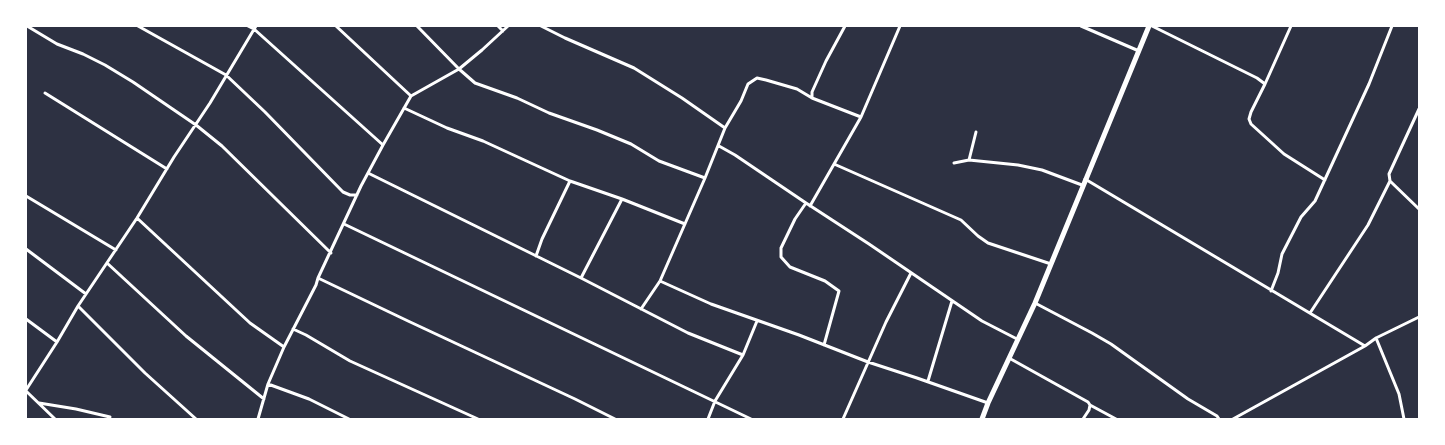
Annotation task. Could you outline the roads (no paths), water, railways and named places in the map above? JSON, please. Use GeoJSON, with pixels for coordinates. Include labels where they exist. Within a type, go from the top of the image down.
{"type":"FeatureCollection","features":[{"type":"Feature","properties":{"kind":"main road"},"geometry":{"type":"LineString","coordinates":[[982,419],[1008,358],[1035,303],[1082,185],[1149,26]]}},
{"type":"Feature","properties":{"kind":"street"},"geometry":{"type":"LineString","coordinates":[[27,26],[58,44],[105,64],[196,125],[222,146],[286,207],[331,253]]}},
{"type":"Feature","properties":{"kind":"street"},"geometry":{"type":"LineString","coordinates":[[138,26],[226,74],[343,192],[350,195],[357,195]]}},
{"type":"Feature","properties":{"kind":"street"},"geometry":{"type":"LineString","coordinates":[[248,26],[255,28],[382,145]]}},
{"type":"Feature","properties":{"kind":"street"},"geometry":{"type":"LineString","coordinates":[[336,26],[411,96]]}},
{"type":"Feature","properties":{"kind":"street"},"geometry":{"type":"LineString","coordinates":[[417,26],[476,83],[631,144],[659,160],[705,178]]}},
{"type":"Feature","properties":{"kind":"street"},"geometry":{"type":"LineString","coordinates":[[498,26],[503,30]]}},
{"type":"Feature","properties":{"kind":"street"},"geometry":{"type":"LineString","coordinates":[[258,419],[268,384],[284,347],[316,285],[344,224],[347,214],[382,145],[411,96],[460,69],[508,26]]}},
{"type":"Feature","properties":{"kind":"street"},"geometry":{"type":"LineString","coordinates":[[541,26],[634,68],[682,98],[725,128]]}},
{"type":"Feature","properties":{"kind":"street"},"geometry":{"type":"LineString","coordinates":[[812,98],[812,92],[826,61],[845,26]]}},
{"type":"Feature","properties":{"kind":"street"},"geometry":{"type":"LineString","coordinates":[[810,206],[861,118],[900,26]]}},
{"type":"Feature","properties":{"kind":"street"},"geometry":{"type":"LineString","coordinates":[[1081,26],[1139,51]]}},
{"type":"Feature","properties":{"kind":"street"},"geometry":{"type":"LineString","coordinates":[[1152,26],[1257,78],[1264,84]]}},
{"type":"Feature","properties":{"kind":"street"},"geometry":{"type":"LineString","coordinates":[[1291,26],[1249,119],[1251,124],[1284,154],[1325,180]]}},
{"type":"Feature","properties":{"kind":"street"},"geometry":{"type":"LineString","coordinates":[[1271,291],[1278,273],[1282,254],[1301,217],[1315,201],[1369,84],[1392,26]]}},
{"type":"Feature","properties":{"kind":"street"},"geometry":{"type":"LineString","coordinates":[[54,419],[27,388],[78,306],[137,218],[196,125],[255,28]]}},
{"type":"Feature","properties":{"kind":"street"},"geometry":{"type":"LineString","coordinates":[[641,309],[660,281],[719,146],[725,128],[741,101],[748,84],[757,78],[797,89],[812,98],[861,118]]}},
{"type":"Feature","properties":{"kind":"street"},"geometry":{"type":"LineString","coordinates":[[45,93],[167,169]]}},
{"type":"Feature","properties":{"kind":"street"},"geometry":{"type":"LineString","coordinates":[[404,108],[447,128],[483,141],[570,181],[622,199],[685,224]]}},
{"type":"Feature","properties":{"kind":"street"},"geometry":{"type":"LineString","coordinates":[[1310,314],[1368,225],[1390,182],[1389,174],[1419,110]]}},
{"type":"Feature","properties":{"kind":"street"},"geometry":{"type":"LineString","coordinates":[[969,160],[976,132],[971,156]]}},
{"type":"Feature","properties":{"kind":"street"},"geometry":{"type":"LineString","coordinates":[[719,146],[735,155],[806,204],[869,244],[982,321],[1017,340]]}},
{"type":"Feature","properties":{"kind":"street"},"geometry":{"type":"LineString","coordinates":[[954,163],[969,160],[1018,165],[1042,170],[1082,185]]}},
{"type":"Feature","properties":{"kind":"street"},"geometry":{"type":"LineString","coordinates":[[834,164],[961,220],[988,243],[1051,264]]}},
{"type":"Feature","properties":{"kind":"street"},"geometry":{"type":"LineString","coordinates":[[368,173],[581,278],[688,333],[742,355]]}},
{"type":"Feature","properties":{"kind":"street"},"geometry":{"type":"LineString","coordinates":[[1085,179],[1365,346]]}},
{"type":"Feature","properties":{"kind":"street"},"geometry":{"type":"LineString","coordinates":[[536,256],[542,239],[570,181]]}},
{"type":"Feature","properties":{"kind":"street"},"geometry":{"type":"LineString","coordinates":[[1390,182],[1419,208]]}},
{"type":"Feature","properties":{"kind":"street"},"geometry":{"type":"LineString","coordinates":[[26,196],[116,250]]}},
{"type":"Feature","properties":{"kind":"street"},"geometry":{"type":"LineString","coordinates":[[581,278],[622,199]]}},
{"type":"Feature","properties":{"kind":"street"},"geometry":{"type":"LineString","coordinates":[[806,204],[794,219],[781,248],[780,257],[790,267],[826,281],[839,291],[824,345]]}},
{"type":"Feature","properties":{"kind":"street"},"geometry":{"type":"LineString","coordinates":[[137,218],[250,323],[284,347]]}},
{"type":"Feature","properties":{"kind":"street"},"geometry":{"type":"LineString","coordinates":[[344,224],[751,419]]}},
{"type":"Feature","properties":{"kind":"street"},"geometry":{"type":"LineString","coordinates":[[26,248],[86,294]]}},
{"type":"Feature","properties":{"kind":"street"},"geometry":{"type":"LineString","coordinates":[[107,263],[186,336],[264,399]]}},
{"type":"Feature","properties":{"kind":"street"},"geometry":{"type":"LineString","coordinates":[[843,419],[886,322],[911,273]]}},
{"type":"Feature","properties":{"kind":"street"},"geometry":{"type":"LineString","coordinates":[[318,278],[483,355],[615,419]]}},
{"type":"Feature","properties":{"kind":"street"},"geometry":{"type":"LineString","coordinates":[[660,281],[697,299],[868,362],[928,381],[988,403]]}},
{"type":"Feature","properties":{"kind":"street"},"geometry":{"type":"LineString","coordinates":[[928,381],[952,301]]}},
{"type":"Feature","properties":{"kind":"street"},"geometry":{"type":"LineString","coordinates":[[1035,303],[1092,332],[1188,399],[1217,416],[1219,419]]}},
{"type":"Feature","properties":{"kind":"street"},"geometry":{"type":"LineString","coordinates":[[78,306],[145,373],[196,419]]}},
{"type":"Feature","properties":{"kind":"street"},"geometry":{"type":"LineString","coordinates":[[1233,419],[1365,346],[1376,338],[1419,316]]}},
{"type":"Feature","properties":{"kind":"street"},"geometry":{"type":"LineString","coordinates":[[26,319],[57,342]]}},
{"type":"Feature","properties":{"kind":"street"},"geometry":{"type":"LineString","coordinates":[[708,419],[715,401],[742,355],[757,321]]}},
{"type":"Feature","properties":{"kind":"street"},"geometry":{"type":"LineString","coordinates":[[293,330],[306,335],[350,361],[478,419]]}},
{"type":"Feature","properties":{"kind":"street"},"geometry":{"type":"LineString","coordinates":[[1376,338],[1399,394],[1404,419]]}},
{"type":"Feature","properties":{"kind":"street"},"geometry":{"type":"LineString","coordinates":[[1008,358],[1116,419]]}},
{"type":"Feature","properties":{"kind":"street"},"geometry":{"type":"LineString","coordinates":[[268,384],[309,399],[349,419]]}},
{"type":"Feature","properties":{"kind":"street"},"geometry":{"type":"LineString","coordinates":[[39,403],[76,409],[110,417]]}},
{"type":"Feature","properties":{"kind":"street"},"geometry":{"type":"LineString","coordinates":[[1083,419],[1089,410],[1090,405]]}}]}
